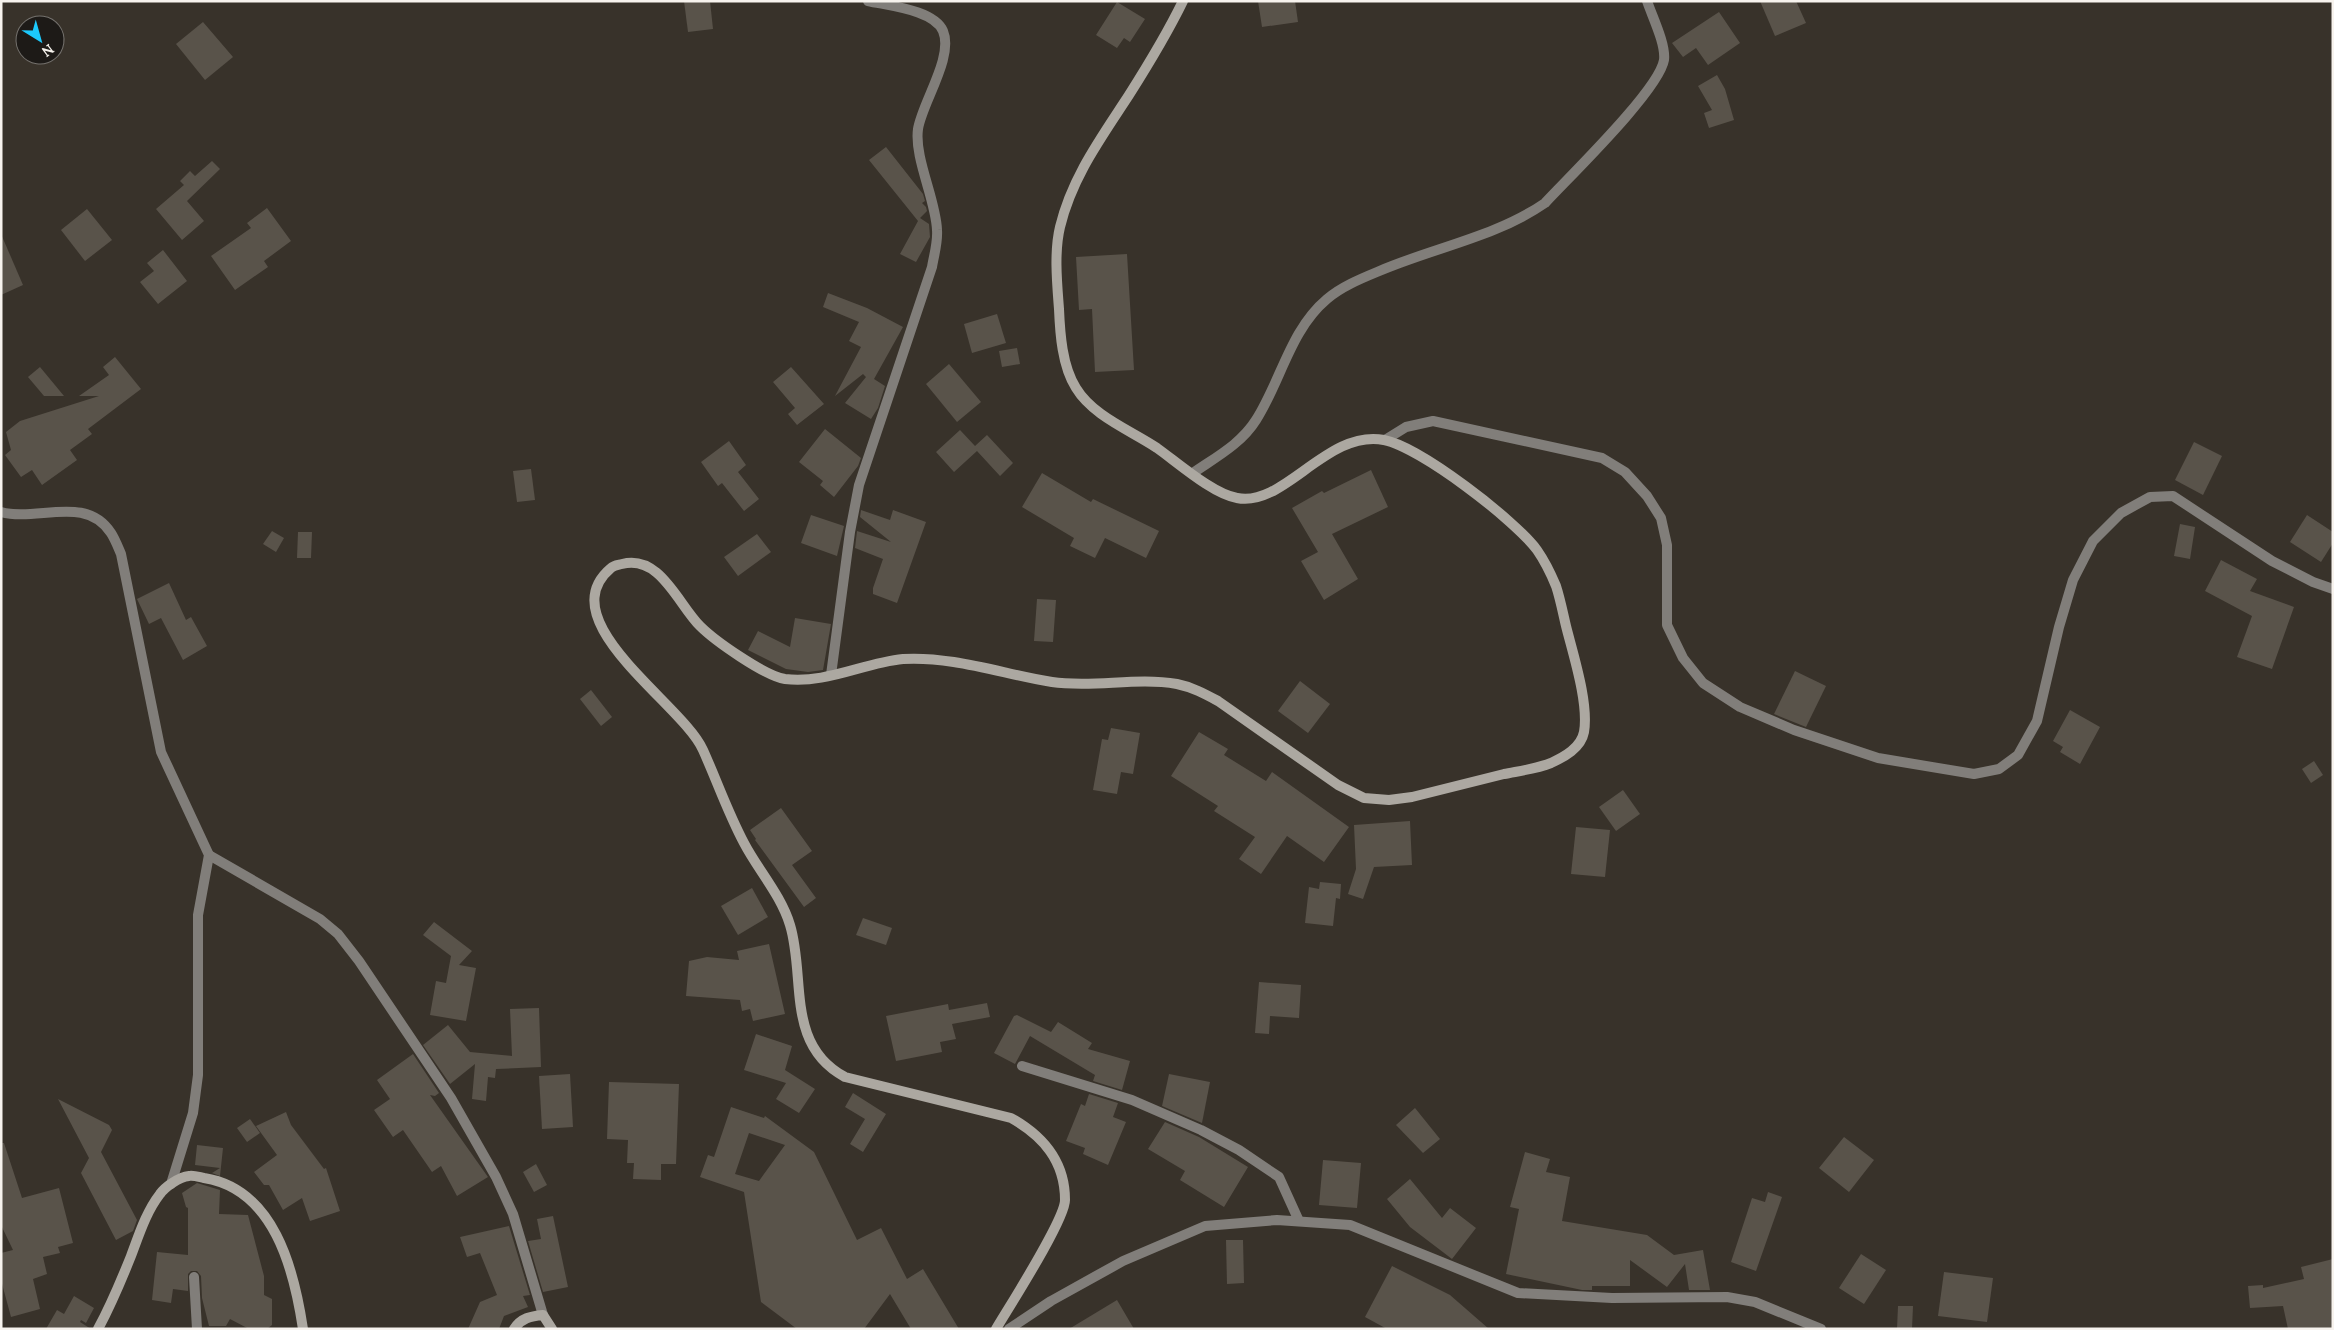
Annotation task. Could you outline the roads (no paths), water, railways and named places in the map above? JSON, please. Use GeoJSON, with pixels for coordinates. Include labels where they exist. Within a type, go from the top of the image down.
{"type":"FeatureCollection","features":[{"type":"Feature","properties":{"kind":"main road"},"geometry":{"type":"LineString","coordinates":[[996,1329],[1058,1224],[1065,1202],[1061,1173],[1051,1152],[1030,1129],[1011,1118],[844,1077],[829,1069],[819,1056],[800,1011],[790,924],[778,899],[738,831],[702,746],[688,726],[620,657],[605,636],[594,608],[598,586],[612,566],[630,562],[648,565],[658,573],[698,625],[713,638],[763,670],[782,678],[805,680],[880,663],[931,658],[1054,682],[1088,685],[1147,682],[1179,684],[1218,701],[1338,785],[1364,798],[1389,800],[1412,797],[1549,764],[1571,752],[1583,738],[1585,724],[1579,678],[1556,586],[1538,552],[1522,532],[1508,519],[1418,453],[1386,440],[1367,438],[1344,445],[1272,491],[1254,498],[1240,499],[1221,493],[1138,435],[1104,416],[1076,388],[1068,371],[1060,328],[1057,285],[1059,231],[1072,189],[1086,161],[1172,24],[1183,1]]}},
{"type":"Feature","properties":{"kind":"main road"},"geometry":{"type":"LineString","coordinates":[[98,1329],[114,1298],[148,1212],[160,1192],[171,1184],[189,1176],[212,1179],[240,1191],[267,1219],[284,1251],[297,1287],[303,1329]]}},
{"type":"Feature","properties":{"kind":"main road"},"geometry":{"type":"LineString","coordinates":[[514,1329],[524,1319],[543,1315],[552,1329]]}},
{"type":"Feature","properties":{"kind":"street"},"geometry":{"type":"LineString","coordinates":[[832,675],[850,532],[859,485],[932,267],[938,231],[920,150],[918,130],[944,57],[944,32],[936,20],[925,15],[868,1]]}},
{"type":"Feature","properties":{"kind":"street"},"geometry":{"type":"LineString","coordinates":[[1193,473],[1240,440],[1256,420],[1302,328],[1327,299],[1357,280],[1396,264],[1504,226],[1529,214],[1545,203],[1644,96],[1658,76],[1664,58],[1660,39],[1647,1]]}},
{"type":"Feature","properties":{"kind":"street"},"geometry":{"type":"LineString","coordinates":[[1386,440],[1406,427],[1432,421],[1602,458],[1626,472],[1647,496],[1661,518],[1667,544],[1667,624],[1683,658],[1702,683],[1740,707],[1813,736],[1878,758],[1974,774],[1999,769],[2018,755],[2037,721],[2059,627],[2073,580],[2093,541],[2121,513],[2150,497],[2173,496],[2272,561],[2313,582],[2333,589]]}},
{"type":"Feature","properties":{"kind":"street"},"geometry":{"type":"LineString","coordinates":[[1,512],[14,516],[65,510],[96,517],[110,532],[121,554],[162,752],[209,855],[198,914],[198,1075],[194,1103],[171,1184]]}},
{"type":"Feature","properties":{"kind":"street"},"geometry":{"type":"LineString","coordinates":[[209,855],[320,919],[338,934],[359,961],[451,1098],[496,1177],[513,1214],[543,1315]]}},
{"type":"Feature","properties":{"kind":"street"},"geometry":{"type":"LineString","coordinates":[[1022,1066],[1132,1100],[1201,1130],[1239,1150],[1278,1176],[1299,1221]]}},
{"type":"Feature","properties":{"kind":"street"},"geometry":{"type":"LineString","coordinates":[[1009,1329],[1051,1301],[1123,1261],[1205,1226],[1277,1220],[1350,1225],[1518,1293],[1612,1298],[1727,1297],[1755,1302],[1821,1329]]}},
{"type":"Feature","properties":{"kind":"street"},"geometry":{"type":"LineString","coordinates":[[194,1277],[198,1329]]}}]}
